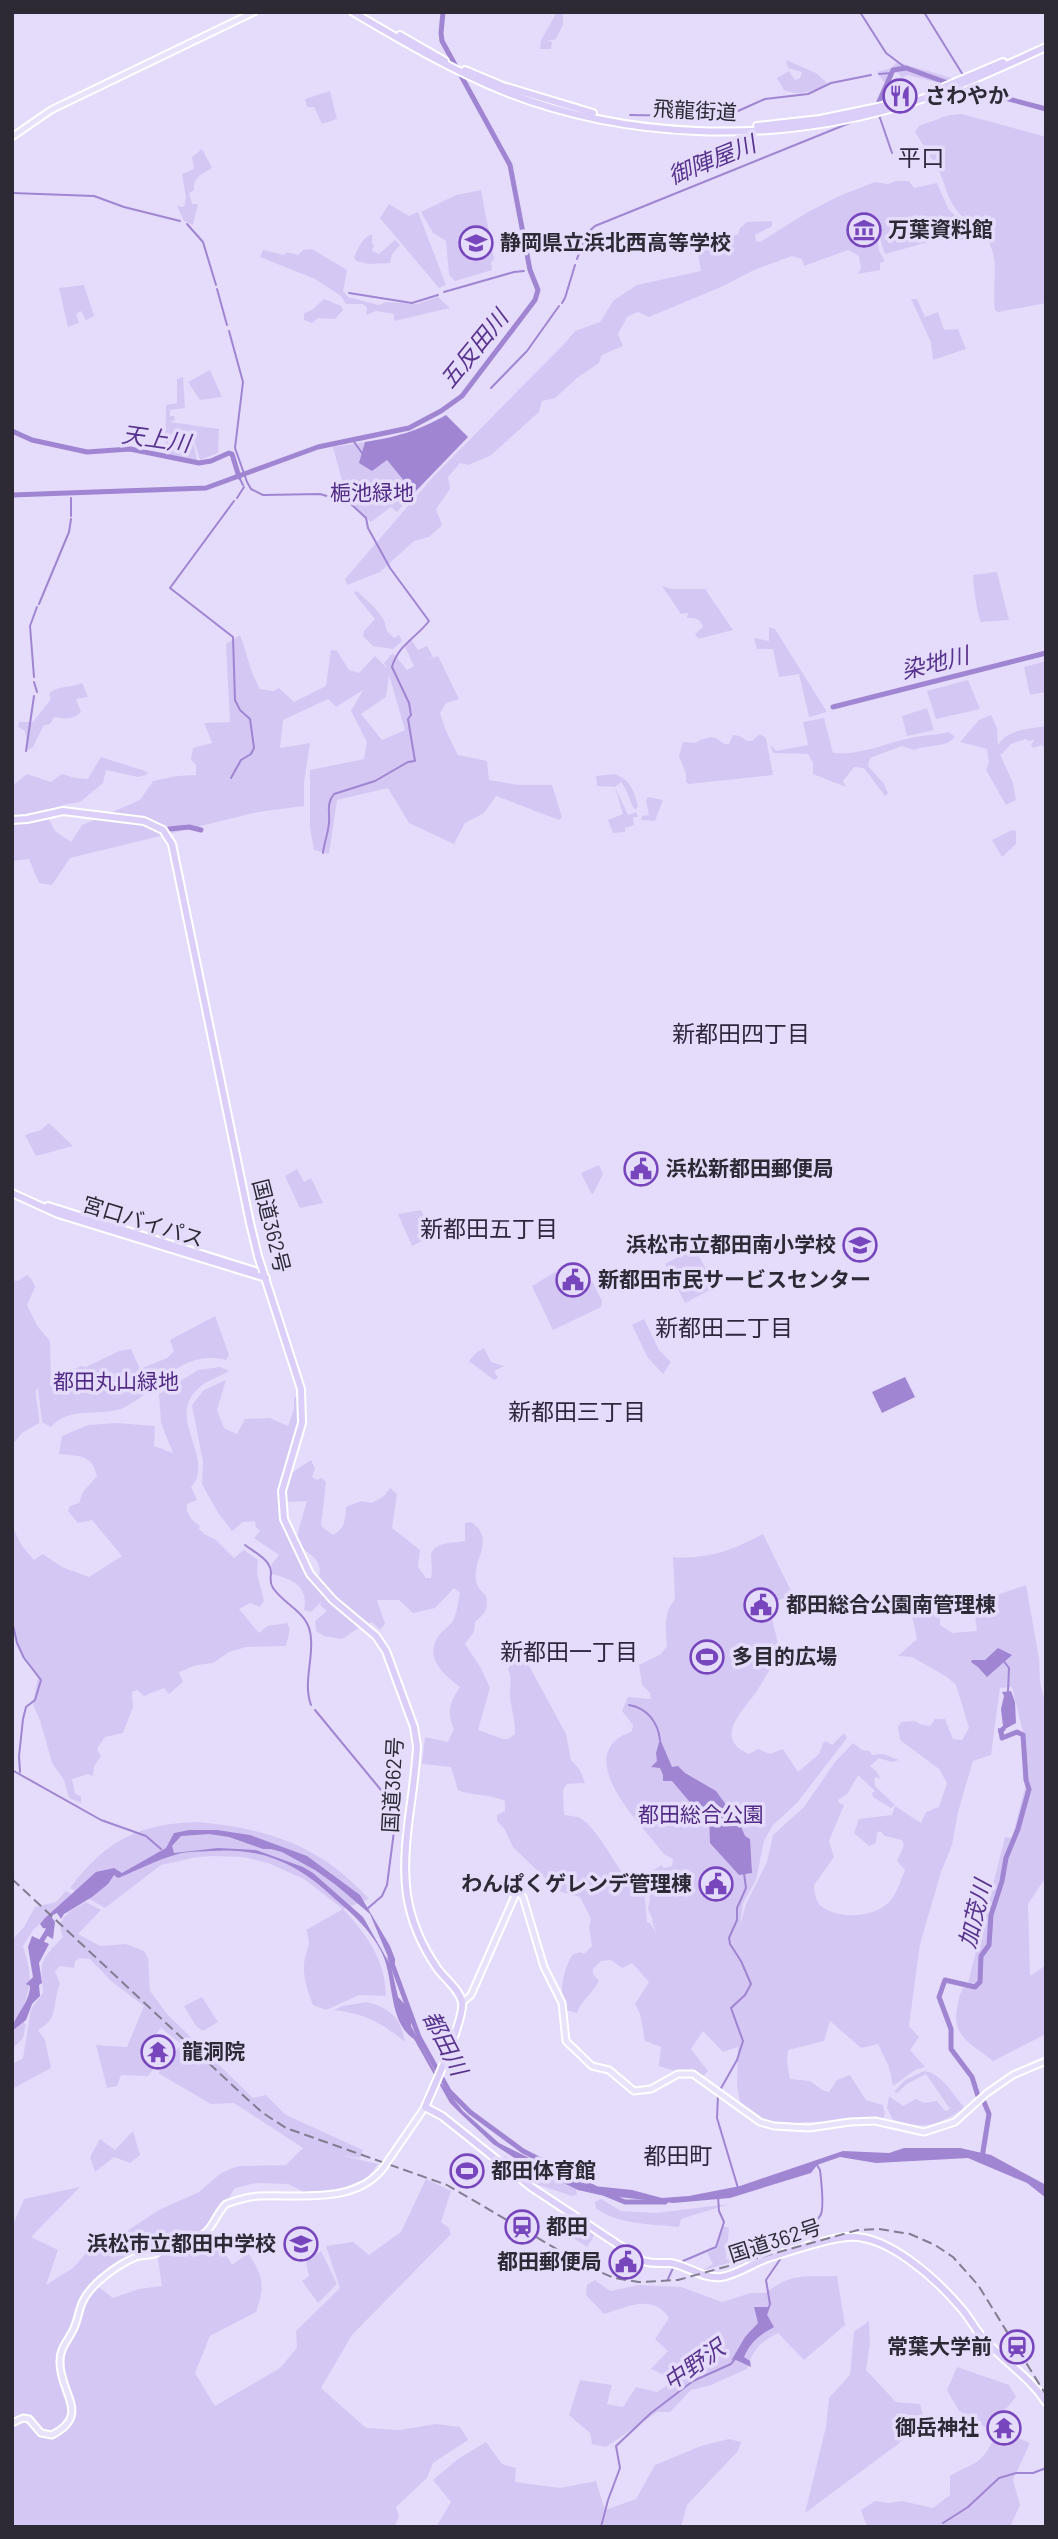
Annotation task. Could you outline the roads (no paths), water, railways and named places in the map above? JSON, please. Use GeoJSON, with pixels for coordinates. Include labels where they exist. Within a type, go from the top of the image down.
{"type":"FeatureCollection","features":[{"type":"Feature","properties":{"kind":"highway","name":"飛龍街道"},"geometry":{"type":"LineString","coordinates":[[353,12],[457,69],[503,86],[581,110],[633,121],[680,126],[751,127],[809,121],[893,104],[954,84],[1046,45]]}},
{"type":"Feature","properties":{"kind":"highway","name":"飛龍街道"},"geometry":{"type":"LineString","coordinates":[[360,12],[457,69]]}},
{"type":"Feature","properties":{"kind":"highway","name":"飛龍街道"},"geometry":{"type":"LineString","coordinates":[[954,84],[969,81],[1046,45]]}},
{"type":"Feature","properties":{"kind":"highway","name":"国道362号"},"geometry":{"type":"LineString","coordinates":[[12,820],[52,812],[78,812],[144,821],[163,830],[175,855],[250,1223],[297,1374],[303,1406],[300,1434],[282,1491],[284,1519],[316,1581],[333,1600],[376,1636],[386,1651],[408,1709],[417,1746],[406,1860],[407,1898],[414,1924],[428,1955],[454,1988],[462,2003]]}},
{"type":"Feature","properties":{"kind":"highway","name":"宮口バイパス"},"geometry":{"type":"LineString","coordinates":[[12,1190],[58,1214],[265,1276]]}},
{"type":"Feature","properties":{"kind":"highway"},"geometry":{"type":"LineString","coordinates":[[425,2107],[461,2019],[462,2003]]}},
{"type":"Feature","properties":{"kind":"highway","name":"国道362号"},"geometry":{"type":"LineString","coordinates":[[425,2107],[442,2116],[531,2187],[643,2261],[654,2264],[670,2263],[711,2277],[721,2277],[764,2260],[839,2238],[859,2237],[886,2246],[912,2262],[946,2292],[982,2337],[1024,2375],[1046,2402]]}},
{"type":"Feature","properties":{"kind":"main road"},"geometry":{"type":"LineString","coordinates":[[12,137],[51,110],[254,12]]}},
{"type":"Feature","properties":{"kind":"main road"},"geometry":{"type":"LineString","coordinates":[[462,2003],[471,1995],[517,1891],[523,1897],[544,1967],[562,2003],[566,2041],[592,2066],[609,2070],[634,2091],[651,2089],[686,2073],[696,2075],[760,2122],[774,2126],[809,2128],[850,2122],[875,2122],[924,2132],[955,2122],[987,2093],[1013,2075],[1046,2061]]}},
{"type":"Feature","properties":{"kind":"main road"},"geometry":{"type":"LineString","coordinates":[[12,2423],[23,2418],[29,2419],[45,2435],[52,2435],[69,2423],[72,2407],[63,2381],[61,2351],[72,2333],[79,2309],[88,2293],[125,2263],[140,2256],[157,2253],[170,2241],[194,2240],[213,2226],[226,2204],[259,2196],[301,2197],[348,2190],[374,2178],[425,2107]]}},
{"type":"Feature","properties":{"kind":"waterway","name":"五反田川"},"geometry":{"type":"LineString","coordinates":[[12,495],[206,488],[318,447],[409,428],[462,396],[535,300],[538,290],[530,270],[510,165],[442,41],[443,12]]}},
{"type":"Feature","properties":{"kind":"waterway"},"geometry":{"type":"LineString","coordinates":[[860,12],[886,53],[906,68]]}},
{"type":"Feature","properties":{"kind":"waterway"},"geometry":{"type":"LineString","coordinates":[[924,12],[963,75]]}},
{"type":"Feature","properties":{"kind":"waterway","name":"御陣屋川"},"geometry":{"type":"LineString","coordinates":[[878,104],[893,70],[906,68],[945,82],[1046,109]]}},
{"type":"Feature","properties":{"kind":"waterway"},"geometry":{"type":"LineString","coordinates":[[879,74],[892,73]]}},
{"type":"Feature","properties":{"kind":"waterway"},"geometry":{"type":"LineString","coordinates":[[687,115],[738,111],[765,99],[808,94],[831,83],[871,75]]}},
{"type":"Feature","properties":{"kind":"waterway"},"geometry":{"type":"LineString","coordinates":[[630,115],[684,116]]}},
{"type":"Feature","properties":{"kind":"waterway","name":"御陣屋川"},"geometry":{"type":"LineString","coordinates":[[577,259],[586,234],[595,226],[852,122],[879,115],[892,153]]}},
{"type":"Feature","properties":{"kind":"waterway"},"geometry":{"type":"LineString","coordinates":[[12,193],[94,196],[124,207],[180,221]]}},
{"type":"Feature","properties":{"kind":"waterway"},"geometry":{"type":"LineString","coordinates":[[187,224],[203,242],[216,285]]}},
{"type":"Feature","properties":{"kind":"waterway","name":"御陣屋川"},"geometry":{"type":"LineString","coordinates":[[562,303],[575,265]]}},
{"type":"Feature","properties":{"kind":"waterway"},"geometry":{"type":"LineString","coordinates":[[444,292],[524,271]]}},
{"type":"Feature","properties":{"kind":"waterway"},"geometry":{"type":"LineString","coordinates":[[217,289],[227,325]]}},
{"type":"Feature","properties":{"kind":"waterway"},"geometry":{"type":"LineString","coordinates":[[349,293],[412,303],[438,295]]}},
{"type":"Feature","properties":{"kind":"waterway","name":"御陣屋川"},"geometry":{"type":"LineString","coordinates":[[491,388],[527,351],[559,306]]}},
{"type":"Feature","properties":{"kind":"waterway"},"geometry":{"type":"LineString","coordinates":[[229,331],[243,382],[235,448],[251,489],[263,495],[320,494],[350,503],[366,518],[368,528],[390,568],[429,621],[398,653],[392,667],[409,703],[411,715],[408,719],[415,761],[408,762],[375,781],[334,794],[329,805],[323,853]]}},
{"type":"Feature","properties":{"kind":"waterway","name":"天上川"},"geometry":{"type":"LineString","coordinates":[[12,431],[32,440],[87,452],[130,449],[199,463],[229,453],[232,454],[239,477]]}},
{"type":"Feature","properties":{"kind":"waterway"},"geometry":{"type":"LineString","coordinates":[[352,439],[362,453]]}},
{"type":"Feature","properties":{"kind":"waterway"},"geometry":{"type":"LineString","coordinates":[[239,477],[243,485]]}},
{"type":"Feature","properties":{"kind":"waterway"},"geometry":{"type":"LineString","coordinates":[[237,498],[244,487]]}},
{"type":"Feature","properties":{"kind":"waterway"},"geometry":{"type":"LineString","coordinates":[[71,498],[71,516]]}},
{"type":"Feature","properties":{"kind":"waterway"},"geometry":{"type":"LineString","coordinates":[[231,778],[241,760],[251,754],[254,748],[250,719],[240,710],[235,700],[233,637],[170,588],[234,501]]}},
{"type":"Feature","properties":{"kind":"waterway"},"geometry":{"type":"LineString","coordinates":[[39,604],[69,532],[71,519]]}},
{"type":"Feature","properties":{"kind":"waterway"},"geometry":{"type":"LineString","coordinates":[[34,677],[30,626],[37,607]]}},
{"type":"Feature","properties":{"kind":"waterway","name":"染地川"},"geometry":{"type":"LineString","coordinates":[[833,707],[1046,653]]}},
{"type":"Feature","properties":{"kind":"waterway"},"geometry":{"type":"LineString","coordinates":[[34,682],[37,692]]}},
{"type":"Feature","properties":{"kind":"waterway"},"geometry":{"type":"LineString","coordinates":[[26,751],[34,696]]}},
{"type":"Feature","properties":{"kind":"waterway"},"geometry":{"type":"LineString","coordinates":[[169,829],[189,827],[201,830]]}},
{"type":"Feature","properties":{"kind":"waterway"},"geometry":{"type":"LineString","coordinates":[[245,1545],[268,1563],[273,1588],[302,1616],[310,1630],[308,1689],[311,1705]]}},
{"type":"Feature","properties":{"kind":"waterway"},"geometry":{"type":"LineString","coordinates":[[12,1621],[24,1658],[41,1680],[35,1700],[26,1707],[23,1719],[20,1772]]}},
{"type":"Feature","properties":{"kind":"waterway"},"geometry":{"type":"LineString","coordinates":[[1003,1660],[1009,1668],[1008,1691]]}},
{"type":"Feature","properties":{"kind":"waterway"},"geometry":{"type":"LineString","coordinates":[[629,1705],[641,1709],[650,1717],[657,1727],[660,1740]]}},
{"type":"Feature","properties":{"kind":"waterway"},"geometry":{"type":"LineString","coordinates":[[315,1710],[395,1807],[387,1885],[382,1896],[367,1909]]}},
{"type":"Feature","properties":{"kind":"waterway","name":"加茂川"},"geometry":{"type":"LineString","coordinates":[[978,2096],[972,2077],[951,2049],[951,2029],[939,1997],[945,1980],[975,1987],[980,1982],[981,1956],[989,1945],[991,1915],[1029,1789],[1023,1735],[1017,1732],[1002,1738],[1003,1729]]}},
{"type":"Feature","properties":{"kind":"waterway"},"geometry":{"type":"LineString","coordinates":[[12,1770],[101,1820],[146,1836],[161,1849]]}},
{"type":"Feature","properties":{"kind":"waterway"},"geometry":{"type":"LineString","coordinates":[[720,2090],[737,2060],[743,2041],[731,2008],[745,1995],[751,1984],[729,1938],[746,1888],[744,1873]]}},
{"type":"Feature","properties":{"kind":"waterway","name":"都田川"},"geometry":{"type":"LineString","coordinates":[[39,1945],[50,1927]]}},
{"type":"Feature","properties":{"kind":"waterway","name":"都田川"},"geometry":{"type":"LineString","coordinates":[[390,1958],[419,2037],[449,2091],[470,2112],[523,2151],[595,2188]]}},
{"type":"Feature","properties":{"kind":"waterway"},"geometry":{"type":"LineString","coordinates":[[718,2095],[717,2118],[738,2188]]}},
{"type":"Feature","properties":{"kind":"waterway","name":"加茂川"},"geometry":{"type":"LineString","coordinates":[[982,2158],[989,2114],[984,2102]]}},
{"type":"Feature","properties":{"kind":"waterway","name":"中野沢"},"geometry":{"type":"LineString","coordinates":[[794,2246],[821,2213],[821,2180],[817,2165]]}},
{"type":"Feature","properties":{"kind":"waterway","name":"都田川"},"geometry":{"type":"LineString","coordinates":[[603,2193],[625,2202],[665,2202]]}},
{"type":"Feature","properties":{"kind":"waterway"},"geometry":{"type":"LineString","coordinates":[[683,2261],[716,2247],[724,2222],[719,2211],[718,2196]]}},
{"type":"Feature","properties":{"kind":"waterway","name":"中野沢"},"geometry":{"type":"LineString","coordinates":[[766,2315],[770,2304],[766,2280],[781,2258]]}},
{"type":"Feature","properties":{"kind":"waterway"},"geometry":{"type":"LineString","coordinates":[[668,2279],[673,2268]]}},
{"type":"Feature","properties":{"kind":"waterway","name":"中野沢"},"geometry":{"type":"LineString","coordinates":[[601,2527],[620,2468],[616,2446],[651,2413],[693,2381],[731,2364],[735,2359]]}},
{"type":"Feature","properties":{"kind":"waterway"},"geometry":{"type":"LineString","coordinates":[[943,2523],[968,2507],[999,2478],[1016,2473],[1033,2473],[1046,2468]]}},
{"type":"Feature","properties":{"kind":"railway"},"geometry":{"type":"LineString","coordinates":[[12,1879],[246,2098],[286,2128],[447,2185],[584,2265],[614,2278],[639,2282],[678,2280],[858,2230],[879,2229],[910,2234],[953,2257],[978,2285],[1046,2395]]}},
{"type":"Feature","properties":{"kind":"place","name":"さわやか"},"geometry":{"type":"Point","coordinates":[900,96]}},
{"type":"Feature","properties":{"kind":"place","name":"万葉資料館"},"geometry":{"type":"Point","coordinates":[864,230]}},
{"type":"Feature","properties":{"kind":"place","name":"静岡県立浜北西高等学校"},"geometry":{"type":"Point","coordinates":[476,243]}},
{"type":"Feature","properties":{"kind":"place","name":"浜松新都田郵便局"},"geometry":{"type":"Point","coordinates":[641,1169]}},
{"type":"Feature","properties":{"kind":"place","name":"浜松市立都田南小学校"},"geometry":{"type":"Point","coordinates":[860,1245]}},
{"type":"Feature","properties":{"kind":"place","name":"新都田市民サービスセンター"},"geometry":{"type":"Point","coordinates":[573,1280]}},
{"type":"Feature","properties":{"kind":"place","name":"都田総合公園南管理棟"},"geometry":{"type":"Point","coordinates":[761,1605]}},
{"type":"Feature","properties":{"kind":"place","name":"多目的広場"},"geometry":{"type":"Point","coordinates":[707,1657]}},
{"type":"Feature","properties":{"kind":"place","name":"わんぱくゲレンデ管理棟"},"geometry":{"type":"Point","coordinates":[716,1884]}},
{"type":"Feature","properties":{"kind":"place","name":"龍洞院"},"geometry":{"type":"Point","coordinates":[158,2052]}},
{"type":"Feature","properties":{"kind":"place","name":"都田体育館"},"geometry":{"type":"Point","coordinates":[467,2171]}},
{"type":"Feature","properties":{"kind":"place","name":"都田"},"geometry":{"type":"Point","coordinates":[522,2227]}},
{"type":"Feature","properties":{"kind":"place","name":"浜松市立都田中学校"},"geometry":{"type":"Point","coordinates":[301,2244]}},
{"type":"Feature","properties":{"kind":"place","name":"都田郵便局"},"geometry":{"type":"Point","coordinates":[626,2262]}},
{"type":"Feature","properties":{"kind":"place","name":"常葉大学前"},"geometry":{"type":"Point","coordinates":[1017,2347]}},
{"type":"Feature","properties":{"kind":"place","name":"御岳神社"},"geometry":{"type":"Point","coordinates":[1004,2428]}},
{"type":"Feature","properties":{"kind":"district","name":"平口"},"geometry":{"type":"Point","coordinates":[921,158]}},
{"type":"Feature","properties":{"kind":"district","name":"新都田四丁目"},"geometry":{"type":"Point","coordinates":[741,1034]}},
{"type":"Feature","properties":{"kind":"district","name":"新都田五丁目"},"geometry":{"type":"Point","coordinates":[489,1229]}},
{"type":"Feature","properties":{"kind":"district","name":"新都田二丁目"},"geometry":{"type":"Point","coordinates":[724,1328]}},
{"type":"Feature","properties":{"kind":"district","name":"新都田三丁目"},"geometry":{"type":"Point","coordinates":[577,1412]}},
{"type":"Feature","properties":{"kind":"district","name":"新都田一丁目"},"geometry":{"type":"Point","coordinates":[569,1652]}},
{"type":"Feature","properties":{"kind":"district","name":"都田町"},"geometry":{"type":"Point","coordinates":[678,2156]}},
{"type":"Feature","properties":{"kind":"park label","name":"梔池緑地"},"geometry":{"type":"Point","coordinates":[372,493]}},
{"type":"Feature","properties":{"kind":"park label","name":"都田丸山緑地"},"geometry":{"type":"Point","coordinates":[116,1382]}},
{"type":"Feature","properties":{"kind":"park label","name":"都田総合公園"},"geometry":{"type":"Point","coordinates":[701,1815]}}]}
